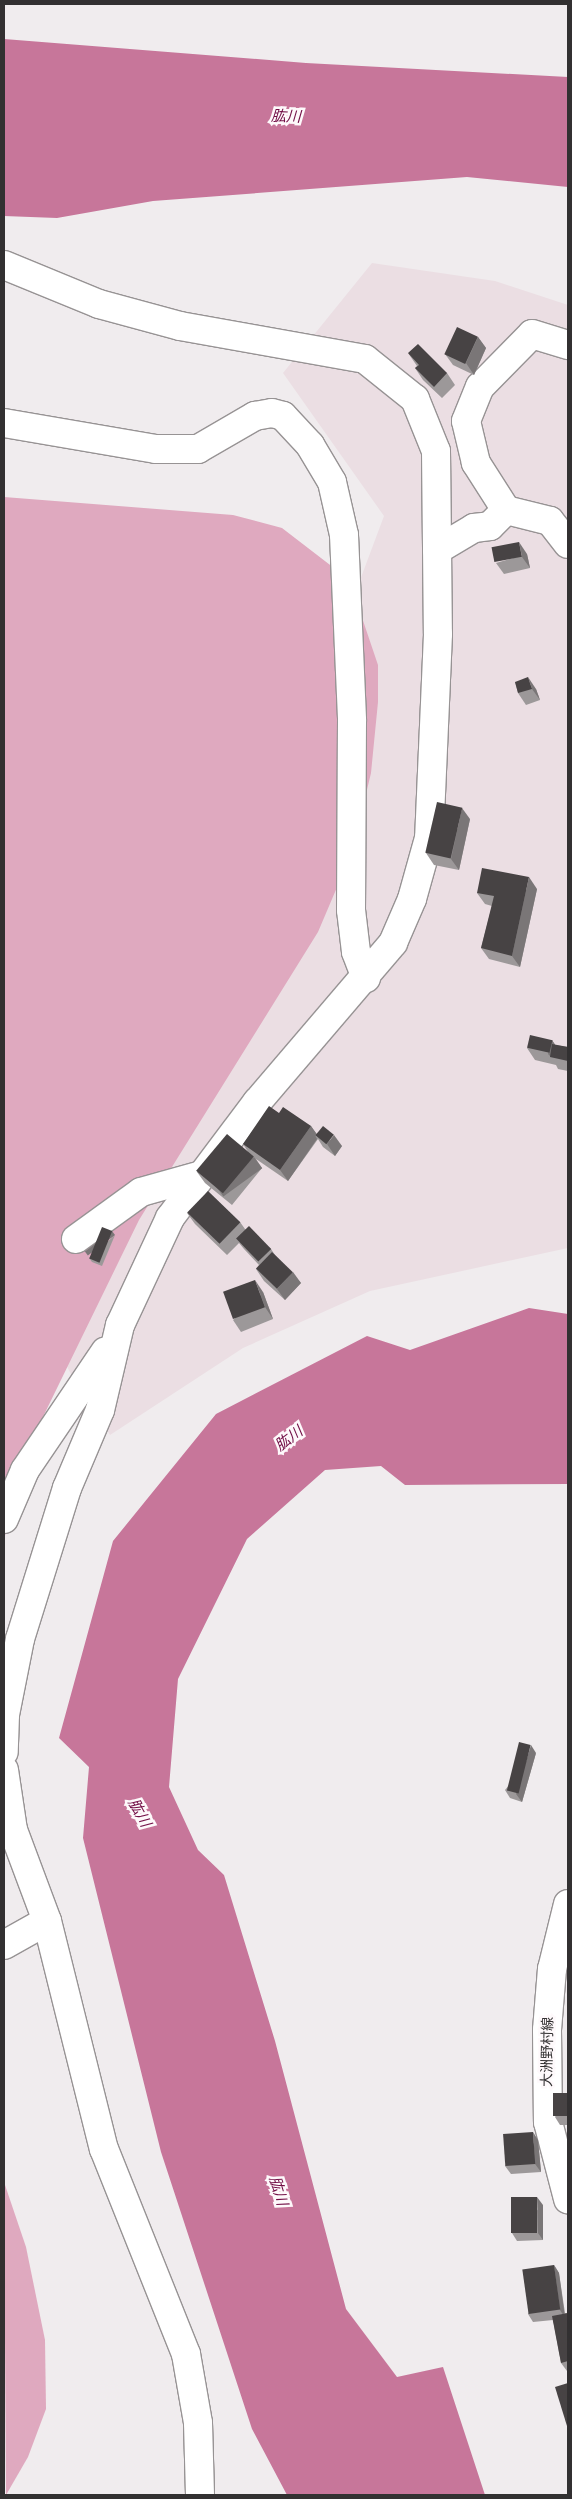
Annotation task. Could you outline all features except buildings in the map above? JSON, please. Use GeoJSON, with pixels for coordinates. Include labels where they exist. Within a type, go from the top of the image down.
{"type":"FeatureCollection","features":[{"type":"Feature","properties":{"kind":"street"},"geometry":{"type":"LineString","coordinates":[[4,265],[99,304],[180,326],[365,358],[415,399],[436,451],[437,550],[435,762],[429,838],[393,943],[366,978],[257,1102],[170,1218],[120,1325],[89,1381],[25,1470],[4,1519]]}},
{"type":"Feature","properties":{"kind":"street"},"geometry":{"type":"LineString","coordinates":[[568,345],[532,334],[480,387],[466,421],[476,463],[506,510],[550,521],[568,544]]}},
{"type":"Feature","properties":{"kind":"street"},"geometry":{"type":"LineString","coordinates":[[4,423],[156,449],[198,449],[255,416],[272,413],[283,416],[310,445],[332,482],[344,535],[352,721],[351,910],[356,952],[366,978]]}},
{"type":"Feature","properties":{"kind":"street"},"geometry":{"type":"LineString","coordinates":[[437,550],[474,528],[490,526],[506,510]]}},
{"type":"Feature","properties":{"kind":"street"},"geometry":{"type":"LineString","coordinates":[[76,1239],[141,1192],[202,1175]]}},
{"type":"Feature","properties":{"kind":"street"},"geometry":{"type":"LineString","coordinates":[[4,1752],[5,1715],[20,1639],[67,1488],[100,1410],[120,1325]]}},
{"type":"Feature","properties":{"kind":"street"},"geometry":{"type":"LineString","coordinates":[[4,1770],[13,1830],[46,1921],[104,2149],[186,2354],[198,2422],[200,2495]]}},
{"type":"Feature","properties":{"kind":"street","name":"大洲野村線"},"geometry":{"type":"LineString","coordinates":[[568,1904],[552,1969],[548,2048],[548,2122],[568,2199]]}},
{"type":"Feature","properties":{"kind":"street"},"geometry":{"type":"LineString","coordinates":[[4,1944],[46,1921]]}},
{"type":"Feature","properties":{"kind":"shaded area"},"geometry":{"type":"Polygon","coordinates":[[[372,263],[495,281],[568,305],[568,1248],[370,1291],[243,1348],[110,1435],[72,1376],[11,1261],[323,679],[384,516],[283,373],[372,263]]]}},
{"type":"Feature","properties":{"kind":"shaded area"},"geometry":{"type":"Polygon","coordinates":[[[4,497],[233,515],[282,528],[334,568],[353,591],[378,665],[378,702],[371,773],[352,852],[318,932],[139,1220],[40,1423],[4,1539],[4,497]]]}},
{"type":"Feature","properties":{"kind":"shaded area"},"geometry":{"type":"Polygon","coordinates":[[[4,2182],[26,2247],[45,2340],[46,2409],[28,2457],[6,2495],[4,2182]]]}},
{"type":"Feature","properties":{"kind":"water","name":"肱川"},"geometry":{"type":"Polygon","coordinates":[[[4,39],[306,63],[568,77],[568,187],[467,177],[153,201],[57,218],[4,216],[4,39]]]}},
{"type":"Feature","properties":{"kind":"water","name":"肱川"},"geometry":{"type":"Polygon","coordinates":[[[529,1308],[568,1314],[568,1484],[405,1485],[381,1466],[325,1470],[247,1539],[178,1679],[169,1787],[198,1850],[224,1875],[275,2041],[346,2309],[397,2377],[443,2367],[485,2495],[287,2495],[252,2429],[161,2152],[83,1838],[89,1767],[59,1738],[113,1541],[216,1414],[367,1336],[410,1350],[529,1308]]]}}]}
